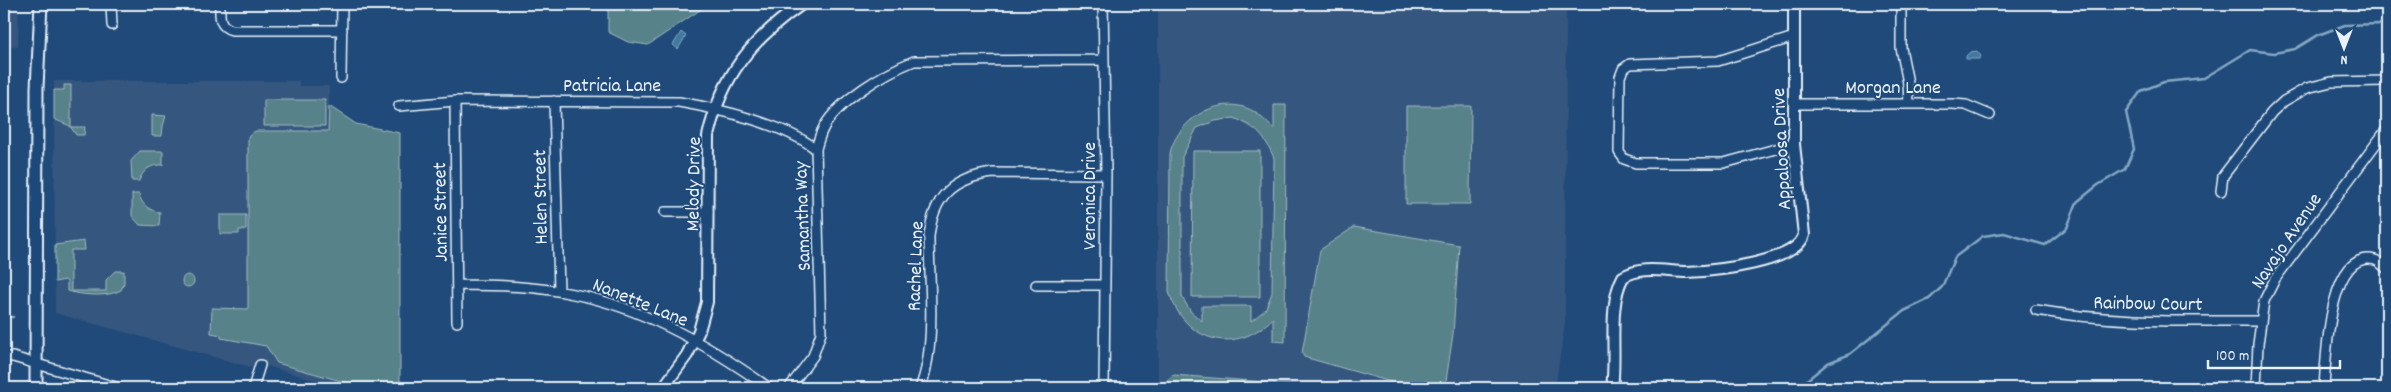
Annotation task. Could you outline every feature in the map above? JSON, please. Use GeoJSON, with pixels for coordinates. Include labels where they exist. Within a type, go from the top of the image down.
{"type":"FeatureCollection","features":[{"type":"Feature","properties":{"kind":"main road"},"geometry":{"type":"LineString","coordinates":[[34,4],[39,23]]}},
{"type":"Feature","properties":{"kind":"main road"},"geometry":{"type":"LineString","coordinates":[[36,388],[39,23],[41,4]]}},
{"type":"Feature","properties":{"kind":"street"},"geometry":{"type":"LineString","coordinates":[[111,4],[112,25]]}},
{"type":"Feature","properties":{"kind":"street"},"geometry":{"type":"LineString","coordinates":[[220,4],[220,21],[225,28],[232,30],[342,30]]}},
{"type":"Feature","properties":{"kind":"street"},"geometry":{"type":"LineString","coordinates":[[341,78],[342,4]]}},
{"type":"Feature","properties":{"kind":"street","name":"Melody Drive"},"geometry":{"type":"LineString","coordinates":[[663,388],[672,378],[694,341],[707,302],[708,136],[714,110],[739,60],[761,36],[802,4]]}},
{"type":"Feature","properties":{"kind":"street","name":"Veronica Drive"},"geometry":{"type":"LineString","coordinates":[[1103,4],[1106,174],[1104,388]]}},
{"type":"Feature","properties":{"kind":"street","name":"Appaloosa Drive"},"geometry":{"type":"LineString","coordinates":[[1612,388],[1615,299],[1623,277],[1640,270],[1684,272],[1716,270],[1783,254],[1794,249],[1802,242],[1804,235],[1794,144],[1794,4]]}},
{"type":"Feature","properties":{"kind":"street"},"geometry":{"type":"LineString","coordinates":[[1901,4],[1901,48],[1908,84],[1909,104]]}},
{"type":"Feature","properties":{"kind":"street"},"geometry":{"type":"LineString","coordinates":[[1794,37],[1718,61],[1630,64],[1623,69],[1620,77],[1619,152],[1624,159],[1636,164],[1724,163],[1794,144]]}},
{"type":"Feature","properties":{"kind":"street","name":"Samantha Way"},"geometry":{"type":"LineString","coordinates":[[789,388],[813,356],[821,334],[816,149],[824,127],[849,100],[896,68],[914,61],[1104,60]]}},
{"type":"Feature","properties":{"kind":"street"},"geometry":{"type":"LineString","coordinates":[[2221,191],[2223,176],[2272,112],[2284,101],[2307,88],[2331,82],[2387,81]]}},
{"type":"Feature","properties":{"kind":"street","name":"Patricia Lane"},"geometry":{"type":"LineString","coordinates":[[399,106],[455,101],[680,102],[750,120],[794,136],[816,149]]}},
{"type":"Feature","properties":{"kind":"street","name":"Janice Street"},"geometry":{"type":"LineString","coordinates":[[455,101],[457,322]]}},
{"type":"Feature","properties":{"kind":"street","name":"Helen Street"},"geometry":{"type":"LineString","coordinates":[[554,101],[559,291]]}},
{"type":"Feature","properties":{"kind":"street","name":"Morgan Lane"},"geometry":{"type":"LineString","coordinates":[[1794,104],[1966,105],[1990,115]]}},
{"type":"Feature","properties":{"kind":"street","name":"Navajo Avenue"},"geometry":{"type":"LineString","coordinates":[[2256,388],[2260,321],[2264,301],[2275,279],[2387,129]]}},
{"type":"Feature","properties":{"kind":"street","name":"Rachel Lane"},"geometry":{"type":"LineString","coordinates":[[920,388],[927,364],[930,344],[928,237],[930,220],[936,205],[947,192],[967,178],[993,173],[1106,174]]}},
{"type":"Feature","properties":{"kind":"street"},"geometry":{"type":"LineString","coordinates":[[665,212],[708,212]]}},
{"type":"Feature","properties":{"kind":"street"},"geometry":{"type":"LineString","coordinates":[[2324,388],[2328,321],[2345,276],[2351,265],[2361,260],[2375,260],[2387,269]]}},
{"type":"Feature","properties":{"kind":"street"},"geometry":{"type":"LineString","coordinates":[[1036,285],[1105,284]]}},
{"type":"Feature","properties":{"kind":"street","name":"Nanette Lane"},"geometry":{"type":"LineString","coordinates":[[457,285],[527,287],[559,291],[580,295],[624,309],[718,354],[769,388]]}},
{"type":"Feature","properties":{"kind":"street","name":"Rainbow Court"},"geometry":{"type":"LineString","coordinates":[[2036,310],[2079,318],[2110,320],[2260,321]]}},
{"type":"Feature","properties":{"kind":"street"},"geometry":{"type":"LineString","coordinates":[[4,357],[36,364],[119,388]]}},
{"type":"Feature","properties":{"kind":"street"},"geometry":{"type":"LineString","coordinates":[[253,388],[260,365]]}},
{"type":"Feature","properties":{"kind":"shaded area"},"geometry":{"type":"Polygon","coordinates":[[[4,4],[19,4],[18,47],[4,47],[4,4]]]}},
{"type":"Feature","properties":{"kind":"shaded area"},"geometry":{"type":"Polygon","coordinates":[[[1158,4],[1566,4],[1565,323],[1555,388],[1158,388],[1158,4]]]}},
{"type":"Feature","properties":{"kind":"shaded area"},"geometry":{"type":"Polygon","coordinates":[[[681,32],[686,36],[678,49],[673,45],[681,32]]]}},
{"type":"Feature","properties":{"kind":"shaded area"},"geometry":{"type":"Polygon","coordinates":[[[1977,51],[1981,56],[1979,59],[1966,59],[1970,52],[1977,51]]]}},
{"type":"Feature","properties":{"kind":"shaded area"},"geometry":{"type":"Polygon","coordinates":[[[54,81],[299,81],[299,86],[329,86],[329,106],[356,124],[400,133],[400,388],[341,388],[267,366],[265,371],[55,313],[54,81]]]}},
{"type":"Feature","properties":{"kind":"green space"},"geometry":{"type":"Polygon","coordinates":[[[608,4],[709,4],[648,45],[628,42],[608,32],[608,4]]]}},
{"type":"Feature","properties":{"kind":"green space"},"geometry":{"type":"Polygon","coordinates":[[[64,85],[71,85],[71,127],[85,127],[84,135],[76,135],[70,126],[54,119],[54,90],[64,90],[64,85]]]}},
{"type":"Feature","properties":{"kind":"green space"},"geometry":{"type":"Polygon","coordinates":[[[264,100],[325,100],[325,126],[264,126],[264,100]]]}},
{"type":"Feature","properties":{"kind":"green space"},"geometry":{"type":"Polygon","coordinates":[[[1274,105],[1286,105],[1285,342],[1273,341],[1273,318],[1259,330],[1243,337],[1228,340],[1213,338],[1199,333],[1187,323],[1177,309],[1169,292],[1170,153],[1182,130],[1191,120],[1202,112],[1214,107],[1240,106],[1256,113],[1274,129],[1274,105]],[[1234,118],[1215,121],[1197,128],[1182,157],[1182,297],[1191,312],[1202,321],[1202,306],[1251,306],[1251,321],[1265,310],[1272,293],[1274,158],[1267,143],[1259,133],[1234,118]]]}},
{"type":"Feature","properties":{"kind":"green space"},"geometry":{"type":"Polygon","coordinates":[[[329,106],[356,124],[400,133],[400,388],[366,388],[277,363],[266,346],[221,338],[221,335],[211,333],[212,308],[248,309],[248,137],[255,131],[328,131],[329,106]]]}},
{"type":"Feature","properties":{"kind":"green space"},"geometry":{"type":"Polygon","coordinates":[[[1406,106],[1471,106],[1470,204],[1406,204],[1406,106]]]}},
{"type":"Feature","properties":{"kind":"green space"},"geometry":{"type":"Polygon","coordinates":[[[152,115],[166,116],[162,136],[152,136],[152,115]]]}},
{"type":"Feature","properties":{"kind":"green space"},"geometry":{"type":"Polygon","coordinates":[[[140,151],[163,152],[163,165],[151,167],[145,171],[139,181],[132,181],[131,161],[140,151]]]}},
{"type":"Feature","properties":{"kind":"green space"},"geometry":{"type":"Polygon","coordinates":[[[1193,151],[1260,151],[1260,297],[1192,297],[1193,151]]]}},
{"type":"Feature","properties":{"kind":"green space"},"geometry":{"type":"Polygon","coordinates":[[[132,194],[139,194],[146,206],[160,212],[159,226],[140,225],[132,216],[132,194]]]}},
{"type":"Feature","properties":{"kind":"green space"},"geometry":{"type":"Polygon","coordinates":[[[220,215],[246,215],[246,230],[239,230],[239,234],[220,234],[220,215]]]}},
{"type":"Feature","properties":{"kind":"green space"},"geometry":{"type":"Polygon","coordinates":[[[1354,227],[1459,245],[1453,334],[1446,381],[1435,388],[1391,382],[1304,357],[1302,353],[1320,250],[1354,227]]]}},
{"type":"Feature","properties":{"kind":"green space"},"geometry":{"type":"Polygon","coordinates":[[[84,241],[85,250],[71,250],[71,291],[106,291],[106,280],[115,271],[124,271],[124,283],[121,290],[109,294],[87,295],[67,291],[67,282],[65,280],[55,282],[55,245],[84,241]]]}},
{"type":"Feature","properties":{"kind":"green space"},"geometry":{"type":"Polygon","coordinates":[[[186,275],[190,275],[194,281],[190,287],[186,287],[182,283],[182,279],[186,275]]]}},
{"type":"Feature","properties":{"kind":"green space"},"geometry":{"type":"Polygon","coordinates":[[[1173,375],[1305,385],[1305,388],[1165,388],[1165,382],[1173,375]]]}},
{"type":"Feature","properties":{"kind":"green space"},"geometry":{"type":"Polygon","coordinates":[[[1467,383],[1511,385],[1515,388],[1464,388],[1467,383]]]}},
{"type":"Feature","properties":{"kind":"waterway"},"geometry":{"type":"LineString","coordinates":[[1797,388],[1828,363],[1850,354],[1904,311],[1929,299],[1942,287],[1955,257],[1983,236],[2004,233],[2045,245],[2067,228],[2077,202],[2098,185],[2125,169],[2134,149],[2126,112],[2141,91],[2164,82],[2204,78],[2250,50],[2274,53],[2295,49],[2318,35],[2345,25],[2379,24],[2387,27]]}},
{"type":"Feature","properties":{"kind":"waterway"},"geometry":{"type":"LineString","coordinates":[[4,317],[13,317]]}}]}
